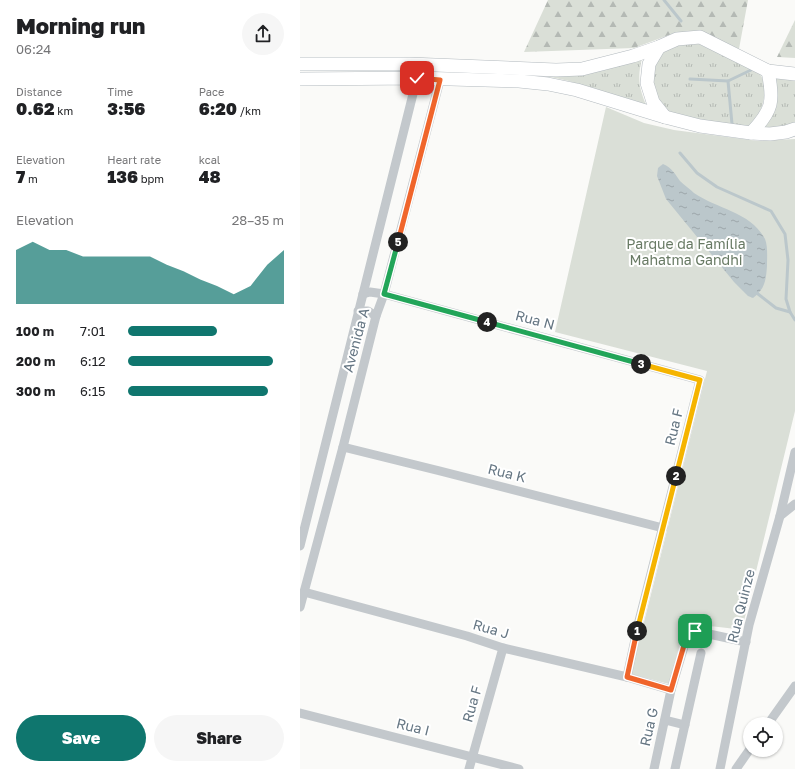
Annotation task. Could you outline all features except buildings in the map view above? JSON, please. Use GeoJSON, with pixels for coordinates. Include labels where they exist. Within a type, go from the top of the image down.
{"type":"FeatureCollection","features":[{"type":"Feature","properties":{"kind":"main road"},"geometry":{"type":"LineString","coordinates":[[300,64],[410,64],[556,70],[582,69],[626,58],[659,47],[677,39],[700,37],[768,71],[795,74]]}},
{"type":"Feature","properties":{"kind":"main road"},"geometry":{"type":"LineString","coordinates":[[659,47],[649,64],[647,83],[653,102],[665,117]]}},
{"type":"Feature","properties":{"kind":"main road"},"geometry":{"type":"LineString","coordinates":[[751,133],[763,120],[770,106],[772,91],[768,71]]}},
{"type":"Feature","properties":{"kind":"main road"},"geometry":{"type":"LineString","coordinates":[[300,79],[417,78],[548,84],[577,90],[700,126],[770,134],[795,129]]}},
{"type":"Feature","properties":{"kind":"street","name":"Avenida A"},"geometry":{"type":"LineString","coordinates":[[300,546],[417,78]]}},
{"type":"Feature","properties":{"kind":"street","name":"Avenida A"},"geometry":{"type":"LineString","coordinates":[[300,607],[376,316],[384,294],[440,80]]}},
{"type":"Feature","properties":{"kind":"street","name":"Rua N"},"geometry":{"type":"LineString","coordinates":[[363,294],[370,292],[384,294],[700,380]]}},
{"type":"Feature","properties":{"kind":"street"},"geometry":{"type":"LineString","coordinates":[[358,311],[368,311],[376,316]]}},
{"type":"Feature","properties":{"kind":"street","name":"Rua F"},"geometry":{"type":"LineString","coordinates":[[627,677],[639,621],[700,380]]}},
{"type":"Feature","properties":{"kind":"street","name":"Rua K"},"geometry":{"type":"LineString","coordinates":[[343,447],[663,528]]}},
{"type":"Feature","properties":{"kind":"street","name":"Rua Quinze"},"geometry":{"type":"LineString","coordinates":[[720,769],[749,625],[780,516],[795,452]]}},
{"type":"Feature","properties":{"kind":"street"},"geometry":{"type":"LineString","coordinates":[[780,516],[795,504]]}},
{"type":"Feature","properties":{"kind":"street","name":"Rua J"},"geometry":{"type":"LineString","coordinates":[[304,592],[459,634],[503,648],[627,677],[671,690]]}},
{"type":"Feature","properties":{"kind":"street","name":"Rua G"},"geometry":{"type":"LineString","coordinates":[[654,769],[671,690],[688,633],[695,631],[746,642]]}},
{"type":"Feature","properties":{"kind":"street","name":"Rua F"},"geometry":{"type":"LineString","coordinates":[[469,769],[503,648]]}},
{"type":"Feature","properties":{"kind":"street"},"geometry":{"type":"LineString","coordinates":[[675,769],[701,653]]}},
{"type":"Feature","properties":{"kind":"street"},"geometry":{"type":"LineString","coordinates":[[773,717],[795,686]]}},
{"type":"Feature","properties":{"kind":"street","name":"Rua I"},"geometry":{"type":"LineString","coordinates":[[300,713],[518,769]]}},
{"type":"Feature","properties":{"kind":"street"},"geometry":{"type":"LineString","coordinates":[[665,720],[685,725]]}},
{"type":"Feature","properties":{"kind":"street"},"geometry":{"type":"LineString","coordinates":[[736,769],[744,757]]}},
{"type":"Feature","properties":{"kind":"green space"},"geometry":{"type":"Polygon","coordinates":[[[548,0],[748,0],[739,49],[701,33],[677,32],[634,48],[524,52],[548,0]]]}},
{"type":"Feature","properties":{"kind":"green space"},"geometry":{"type":"Polygon","coordinates":[[[795,20],[795,58],[777,57],[795,20]]]}},
{"type":"Feature","properties":{"kind":"green space"},"geometry":{"type":"Polygon","coordinates":[[[699,44],[758,72],[762,78],[765,93],[763,102],[756,118],[745,128],[675,115],[663,107],[653,90],[653,69],[663,52],[673,45],[699,44]]]}},
{"type":"Feature","properties":{"kind":"green space"},"geometry":{"type":"Polygon","coordinates":[[[642,58],[639,78],[648,109],[569,81],[532,73],[642,58]]]}},
{"type":"Feature","properties":{"kind":"green space"},"geometry":{"type":"Polygon","coordinates":[[[773,76],[795,81],[795,124],[780,129],[760,129],[773,76]]]}},
{"type":"Feature","properties":{"kind":"green space","name":"Parque da Família Mahatma Gandhi"},"geometry":{"type":"Polygon","coordinates":[[[606,107],[644,123],[674,130],[758,141],[795,139],[795,411],[743,625],[739,629],[700,626],[687,631],[682,636],[669,684],[631,674],[707,371],[555,332],[606,107]]]}},
{"type":"Feature","properties":{"kind":"water"},"geometry":{"type":"Polygon","coordinates":[[[663,164],[671,169],[680,181],[694,193],[742,217],[759,230],[767,245],[767,266],[762,288],[753,298],[748,296],[734,282],[666,199],[657,176],[658,168],[663,164]]]}},
{"type":"Feature","properties":{"kind":"waterway"},"geometry":{"type":"LineString","coordinates":[[664,0],[681,21]]}},
{"type":"Feature","properties":{"kind":"waterway"},"geometry":{"type":"LineString","coordinates":[[732,124],[728,81],[751,70]]}},
{"type":"Feature","properties":{"kind":"waterway"},"geometry":{"type":"LineString","coordinates":[[690,79],[728,81]]}},
{"type":"Feature","properties":{"kind":"waterway"},"geometry":{"type":"LineString","coordinates":[[680,153],[697,173],[717,187],[771,211],[785,234],[788,260],[786,299],[790,312],[795,320]]}},
{"type":"Feature","properties":{"kind":"waterway"},"geometry":{"type":"LineString","coordinates":[[758,294],[776,308],[790,312]]}},
{"type":"Feature","properties":{"kind":"route"},"geometry":{"type":"LineString","coordinates":[[417,78],[440,80],[384,294],[700,380],[639,621],[627,677],[671,690],[687,635],[690,632],[695,631]]}}]}
